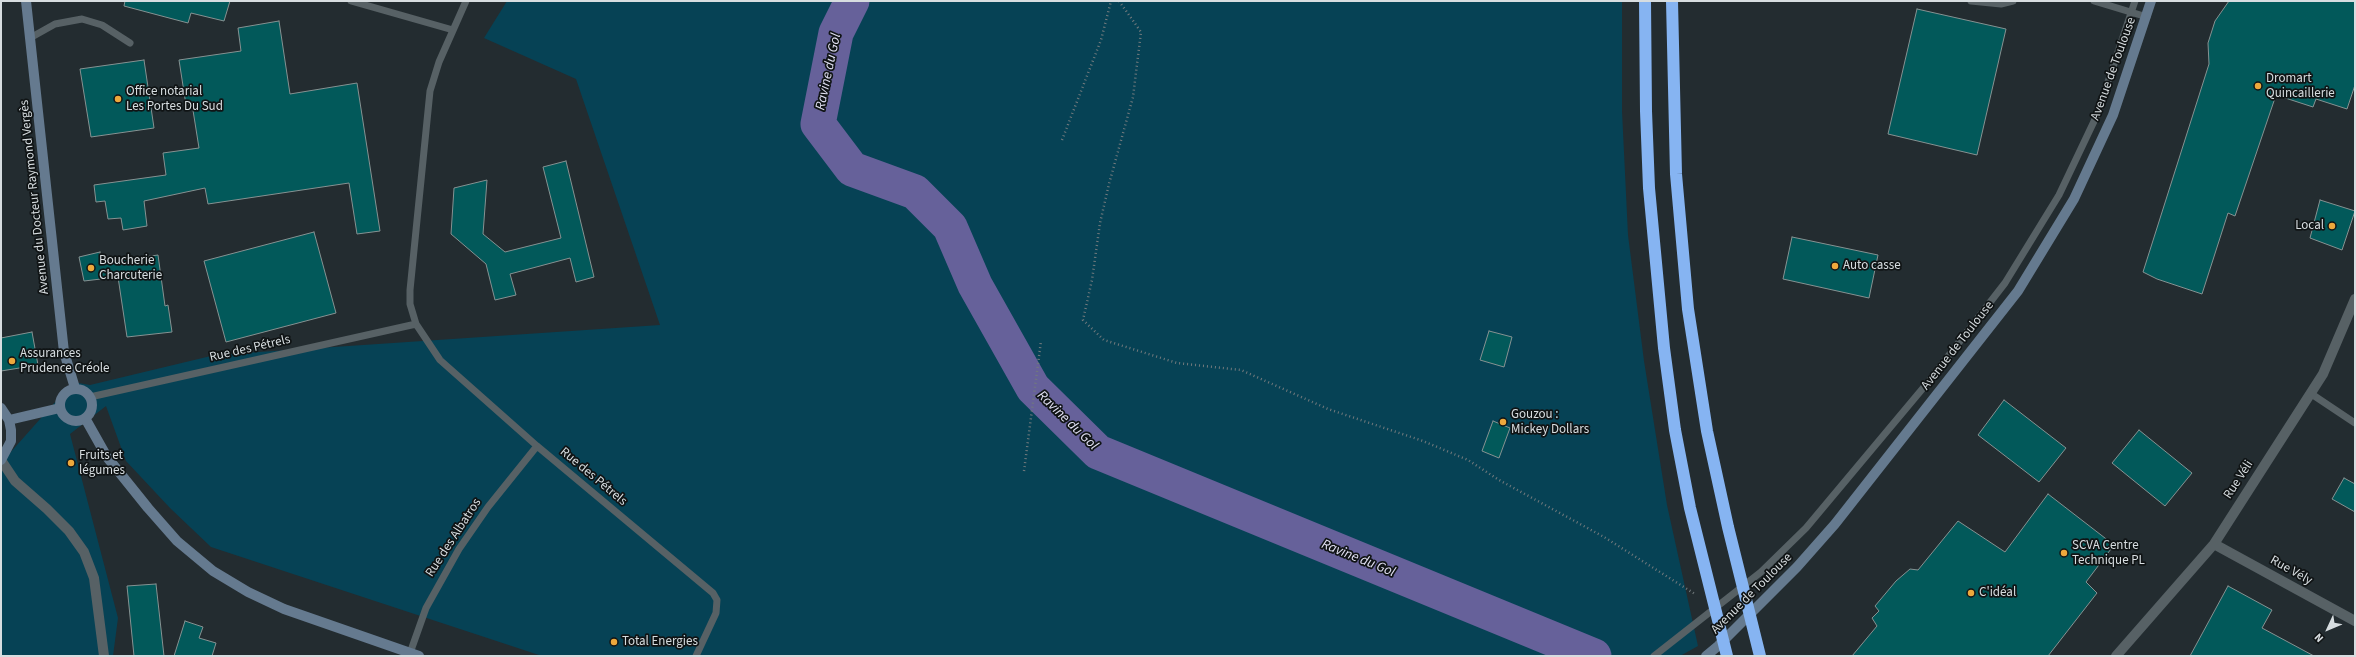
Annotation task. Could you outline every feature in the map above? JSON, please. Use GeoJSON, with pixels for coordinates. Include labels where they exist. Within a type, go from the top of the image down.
{"type":"FeatureCollection","features":[{"type":"Feature","properties":{"kind":"highway"},"geometry":{"type":"LineString","coordinates":[[1644,1],[1646,111],[1656,265],[1675,430],[1690,508],[1727,656]]}},
{"type":"Feature","properties":{"kind":"highway"},"geometry":{"type":"LineString","coordinates":[[1672,1],[1676,174],[1688,309],[1707,431],[1728,527],[1760,656]]}},
{"type":"Feature","properties":{"kind":"main road","name":"Avenue du Docteur Raymond Vergès"},"geometry":{"type":"LineString","coordinates":[[26,1],[64,352],[74,388]]}},
{"type":"Feature","properties":{"kind":"main road","name":"Avenue de Toulouse"},"geometry":{"type":"LineString","coordinates":[[1706,656],[1718,646],[1797,567],[1835,524],[2018,291],[2074,199],[2113,115],[2147,17],[2151,1]]}},
{"type":"Feature","properties":{"kind":"main road"},"geometry":{"type":"LineString","coordinates":[[60,408],[62,397],[65,393],[74,388],[83,390],[90,397],[92,406],[85,418]]}},
{"type":"Feature","properties":{"kind":"main road"},"geometry":{"type":"LineString","coordinates":[[1,408],[9,420],[11,441],[1,460]]}},
{"type":"Feature","properties":{"kind":"main road"},"geometry":{"type":"LineString","coordinates":[[60,408],[70,419],[85,418]]}},
{"type":"Feature","properties":{"kind":"main road"},"geometry":{"type":"LineString","coordinates":[[9,420],[60,408]]}},
{"type":"Feature","properties":{"kind":"main road"},"geometry":{"type":"LineString","coordinates":[[85,418],[107,457],[148,508],[177,541],[212,571],[248,592],[284,609],[412,655]]}},
{"type":"Feature","properties":{"kind":"street","name":"Rue Véli"},"geometry":{"type":"LineString","coordinates":[[2116,656],[2214,544],[2323,374],[2355,299]]}},
{"type":"Feature","properties":{"kind":"street"},"geometry":{"type":"LineString","coordinates":[[1,460],[15,481],[69,531],[84,552],[94,578],[104,656]]}},
{"type":"Feature","properties":{"kind":"street","name":"Rue Vély"},"geometry":{"type":"LineString","coordinates":[[2214,544],[2355,621]]}},
{"type":"Feature","properties":{"kind":"lane"},"geometry":{"type":"LineString","coordinates":[[351,1],[453,30]]}},
{"type":"Feature","properties":{"kind":"lane","name":"Rue des Pétrels"},"geometry":{"type":"LineString","coordinates":[[466,1],[439,62],[430,91],[410,290],[410,304],[416,324],[440,360],[537,446],[713,593],[718,607],[696,656]]}},
{"type":"Feature","properties":{"kind":"lane"},"geometry":{"type":"LineString","coordinates":[[1972,1],[2001,4],[2013,1]]}},
{"type":"Feature","properties":{"kind":"lane"},"geometry":{"type":"LineString","coordinates":[[2094,1],[2147,17]]}},
{"type":"Feature","properties":{"kind":"lane"},"geometry":{"type":"LineString","coordinates":[[1654,656],[1761,572],[1806,528],[1929,381],[2005,283],[2059,195],[2088,135],[2097,115],[2135,1]]}},
{"type":"Feature","properties":{"kind":"lane"},"geometry":{"type":"LineString","coordinates":[[30,38],[55,24],[82,19],[102,25],[130,43]]}},
{"type":"Feature","properties":{"kind":"lane","name":"Rue des Pétrels"},"geometry":{"type":"LineString","coordinates":[[90,397],[416,324]]}},
{"type":"Feature","properties":{"kind":"lane"},"geometry":{"type":"LineString","coordinates":[[2310,393],[2355,423]]}},
{"type":"Feature","properties":{"kind":"lane","name":"Rue des Albatros"},"geometry":{"type":"LineString","coordinates":[[412,655],[426,608],[459,549],[488,507],[537,446]]}},
{"type":"Feature","properties":{"kind":"path"},"geometry":{"type":"LineString","coordinates":[[1062,140],[1101,40],[1111,1]]}},
{"type":"Feature","properties":{"kind":"path"},"geometry":{"type":"LineString","coordinates":[[1119,1],[1141,32],[1133,97],[1107,191],[1100,223],[1092,280],[1083,320],[1104,340],[1177,363],[1241,370],[1328,409],[1423,441],[1468,460],[1499,480],[1604,537],[1716,608]]}},
{"type":"Feature","properties":{"kind":"path"},"geometry":{"type":"LineString","coordinates":[[1024,471],[1041,341]]}},
{"type":"Feature","properties":{"kind":"shaded area"},"geometry":{"type":"Polygon","coordinates":[[[507,1],[1622,1],[1622,111],[1628,235],[1644,361],[1667,505],[1698,646],[1680,656],[542,656],[211,547],[170,508],[126,461],[106,406],[70,434],[118,618],[113,656],[1,656],[1,463],[73,382],[90,385],[215,355],[660,325],[576,79],[484,38],[507,1]]]}},
{"type":"Feature","properties":{"kind":"building"},"geometry":{"type":"Polygon","coordinates":[[[125,1],[230,1],[224,21],[191,13],[188,23],[124,6],[125,1]]]}},
{"type":"Feature","properties":{"kind":"building"},"geometry":{"type":"Polygon","coordinates":[[[2229,1],[2355,1],[2355,85],[2347,109],[2316,99],[2313,107],[2276,95],[2235,216],[2228,213],[2202,294],[2157,279],[2143,272],[2209,64],[2208,43],[2215,21],[2229,1]]]}},
{"type":"Feature","properties":{"kind":"building"},"geometry":{"type":"Polygon","coordinates":[[[1917,9],[2006,29],[1977,155],[1888,134],[1917,9]]]}},
{"type":"Feature","properties":{"kind":"building"},"geometry":{"type":"Polygon","coordinates":[[[279,21],[290,94],[357,83],[380,231],[357,234],[349,183],[208,204],[205,188],[144,201],[147,226],[123,230],[121,218],[108,219],[105,201],[96,202],[94,185],[166,175],[163,153],[199,148],[192,104],[186,105],[179,60],[241,51],[238,28],[279,21]]]}},
{"type":"Feature","properties":{"kind":"building"},"geometry":{"type":"Polygon","coordinates":[[[144,60],[154,128],[91,137],[80,69],[144,60]]]}},
{"type":"Feature","properties":{"kind":"building"},"geometry":{"type":"Polygon","coordinates":[[[566,161],[594,277],[576,282],[570,258],[510,274],[516,295],[495,300],[486,264],[451,234],[454,188],[487,180],[483,234],[505,252],[561,238],[543,167],[566,161]]]}},
{"type":"Feature","properties":{"kind":"building","name":"Local"},"geometry":{"type":"Polygon","coordinates":[[[2320,200],[2355,211],[2342,250],[2310,238],[2320,200]]]}},
{"type":"Feature","properties":{"kind":"building"},"geometry":{"type":"Polygon","coordinates":[[[314,232],[336,313],[226,342],[204,261],[314,232]]]}},
{"type":"Feature","properties":{"kind":"building"},"geometry":{"type":"Polygon","coordinates":[[[1792,237],[1878,255],[1869,298],[1783,279],[1792,237]]]}},
{"type":"Feature","properties":{"kind":"building"},"geometry":{"type":"Polygon","coordinates":[[[100,252],[100,263],[158,255],[165,306],[168,305],[172,332],[127,337],[118,277],[84,281],[79,257],[100,252]]]}},
{"type":"Feature","properties":{"kind":"building"},"geometry":{"type":"Polygon","coordinates":[[[1489,331],[1512,337],[1504,367],[1480,360],[1489,331]]]}},
{"type":"Feature","properties":{"kind":"building"},"geometry":{"type":"Polygon","coordinates":[[[32,332],[38,365],[1,371],[1,338],[32,332]]]}},
{"type":"Feature","properties":{"kind":"building"},"geometry":{"type":"Polygon","coordinates":[[[2004,400],[2066,448],[2039,482],[1978,435],[2004,400]]]}},
{"type":"Feature","properties":{"kind":"building"},"geometry":{"type":"Polygon","coordinates":[[[1493,421],[1510,428],[1499,458],[1482,451],[1493,421]]]}},
{"type":"Feature","properties":{"kind":"building"},"geometry":{"type":"Polygon","coordinates":[[[2139,430],[2192,473],[2165,506],[2112,463],[2139,430]]]}},
{"type":"Feature","properties":{"kind":"building"},"geometry":{"type":"Polygon","coordinates":[[[2344,478],[2355,484],[2355,512],[2332,499],[2344,478]]]}},
{"type":"Feature","properties":{"kind":"building","name":"C'idéal"},"geometry":{"type":"Polygon","coordinates":[[[2048,494],[2114,545],[2086,582],[2097,593],[2048,656],[1852,656],[1877,626],[1872,618],[1879,611],[1875,606],[1896,581],[1910,569],[1918,570],[1958,521],[2005,552],[2048,494]]]}},
{"type":"Feature","properties":{"kind":"building"},"geometry":{"type":"Polygon","coordinates":[[[156,584],[164,656],[134,656],[127,586],[156,584]]]}},
{"type":"Feature","properties":{"kind":"building"},"geometry":{"type":"Polygon","coordinates":[[[2228,586],[2272,610],[2262,628],[2314,656],[2190,656],[2228,586]]]}},
{"type":"Feature","properties":{"kind":"building"},"geometry":{"type":"Polygon","coordinates":[[[185,621],[203,627],[199,638],[216,643],[212,656],[174,656],[185,621]]]}},
{"type":"Feature","properties":{"kind":"waterway","name":"Ravine du Gol"},"geometry":{"type":"LineString","coordinates":[[852,1],[836,33],[818,124],[852,169],[915,192],[950,227],[975,285],[1033,388],[1098,452],[1594,656]]}},
{"type":"Feature","properties":{"kind":"place","name":"Dromart Quincaillerie"},"geometry":{"type":"Point","coordinates":[2258,86]}},
{"type":"Feature","properties":{"kind":"place","name":"Office notarial Les Portes Du Sud"},"geometry":{"type":"Point","coordinates":[118,99]}},
{"type":"Feature","properties":{"kind":"place","name":"Local"},"geometry":{"type":"Point","coordinates":[2332,226]}},
{"type":"Feature","properties":{"kind":"place","name":"Auto casse"},"geometry":{"type":"Point","coordinates":[1835,266]}},
{"type":"Feature","properties":{"kind":"place","name":"Boucherie Charcuterie"},"geometry":{"type":"Point","coordinates":[91,268]}},
{"type":"Feature","properties":{"kind":"place","name":"Assurances Prudence Créole"},"geometry":{"type":"Point","coordinates":[12,361]}},
{"type":"Feature","properties":{"kind":"place","name":"Gouzou : Mickey Dollars"},"geometry":{"type":"Point","coordinates":[1503,422]}},
{"type":"Feature","properties":{"kind":"place","name":"Fruits et légumes"},"geometry":{"type":"Point","coordinates":[71,463]}},
{"type":"Feature","properties":{"kind":"place","name":"SCVA Centre Technique PL"},"geometry":{"type":"Point","coordinates":[2064,553]}},
{"type":"Feature","properties":{"kind":"place","name":"C'idéal"},"geometry":{"type":"Point","coordinates":[1971,593]}},
{"type":"Feature","properties":{"kind":"place","name":"Total Energies"},"geometry":{"type":"Point","coordinates":[614,642]}}]}
